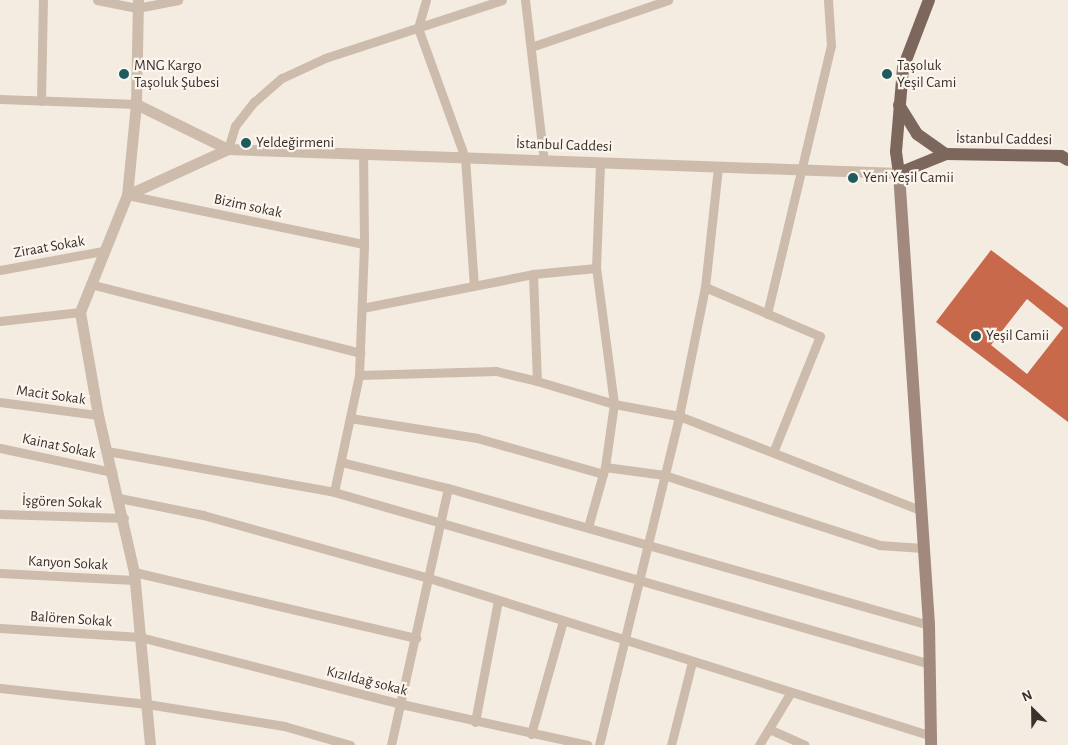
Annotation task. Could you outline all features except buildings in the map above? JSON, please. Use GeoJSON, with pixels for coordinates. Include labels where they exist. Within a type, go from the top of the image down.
{"type":"FeatureCollection","features":[{"type":"Feature","properties":{"kind":"main road"},"geometry":{"type":"LineString","coordinates":[[928,0],[908,47],[899,105],[899,173],[929,625],[932,740]]}},
{"type":"Feature","properties":{"kind":"main road"},"geometry":{"type":"LineString","coordinates":[[899,105],[917,134],[946,154]]}},
{"type":"Feature","properties":{"kind":"main road"},"geometry":{"type":"LineString","coordinates":[[899,173],[946,154]]}},
{"type":"Feature","properties":{"kind":"main road","name":"İstanbul Caddesi"},"geometry":{"type":"LineString","coordinates":[[946,154],[1066,155]]}},
{"type":"Feature","properties":{"kind":"street"},"geometry":{"type":"LineString","coordinates":[[41,101],[43,0]]}},
{"type":"Feature","properties":{"kind":"street"},"geometry":{"type":"LineString","coordinates":[[97,0],[138,4],[178,0]]}},
{"type":"Feature","properties":{"kind":"street"},"geometry":{"type":"LineString","coordinates":[[426,0],[418,28],[465,158],[474,286]]}},
{"type":"Feature","properties":{"kind":"street"},"geometry":{"type":"LineString","coordinates":[[127,194],[228,149],[235,126],[254,102],[282,78],[325,58],[502,0]]}},
{"type":"Feature","properties":{"kind":"street"},"geometry":{"type":"LineString","coordinates":[[525,0],[544,160]]}},
{"type":"Feature","properties":{"kind":"street"},"geometry":{"type":"LineString","coordinates":[[531,47],[668,0]]}},
{"type":"Feature","properties":{"kind":"street"},"geometry":{"type":"LineString","coordinates":[[767,314],[831,46],[828,0]]}},
{"type":"Feature","properties":{"kind":"street"},"geometry":{"type":"LineString","coordinates":[[138,4],[136,104],[127,194],[80,312],[98,415],[124,518],[134,576],[150,745]]}},
{"type":"Feature","properties":{"kind":"street"},"geometry":{"type":"LineString","coordinates":[[0,99],[136,104],[228,149]]}},
{"type":"Feature","properties":{"kind":"street","name":"İstanbul Caddesi"},"geometry":{"type":"LineString","coordinates":[[228,149],[899,173]]}},
{"type":"Feature","properties":{"kind":"street"},"geometry":{"type":"LineString","coordinates":[[334,492],[359,375],[364,244],[363,154]]}},
{"type":"Feature","properties":{"kind":"street"},"geometry":{"type":"LineString","coordinates":[[588,527],[604,470],[614,404],[596,268],[600,162]]}},
{"type":"Feature","properties":{"kind":"street"},"geometry":{"type":"LineString","coordinates":[[599,745],[642,582],[647,546],[680,416],[705,287],[718,167]]}},
{"type":"Feature","properties":{"kind":"street","name":"Bizim sokak"},"geometry":{"type":"LineString","coordinates":[[127,194],[364,244]]}},
{"type":"Feature","properties":{"kind":"street","name":"Ziraat Sokak"},"geometry":{"type":"LineString","coordinates":[[0,270],[103,251]]}},
{"type":"Feature","properties":{"kind":"street"},"geometry":{"type":"LineString","coordinates":[[362,308],[533,274],[596,268]]}},
{"type":"Feature","properties":{"kind":"street"},"geometry":{"type":"LineString","coordinates":[[533,274],[537,381]]}},
{"type":"Feature","properties":{"kind":"street"},"geometry":{"type":"LineString","coordinates":[[90,284],[360,353]]}},
{"type":"Feature","properties":{"kind":"street"},"geometry":{"type":"LineString","coordinates":[[705,287],[820,336],[774,450]]}},
{"type":"Feature","properties":{"kind":"street"},"geometry":{"type":"LineString","coordinates":[[0,321],[80,312]]}},
{"type":"Feature","properties":{"kind":"street"},"geometry":{"type":"LineString","coordinates":[[359,375],[496,371],[614,404],[680,416],[774,450],[920,510]]}},
{"type":"Feature","properties":{"kind":"street","name":"Macit Sokak"},"geometry":{"type":"LineString","coordinates":[[0,402],[98,415]]}},
{"type":"Feature","properties":{"kind":"street"},"geometry":{"type":"LineString","coordinates":[[350,418],[477,438],[604,470],[664,475],[879,545],[923,548]]}},
{"type":"Feature","properties":{"kind":"street","name":"Kainat Sokak"},"geometry":{"type":"LineString","coordinates":[[0,448],[112,472]]}},
{"type":"Feature","properties":{"kind":"street"},"geometry":{"type":"LineString","coordinates":[[107,451],[334,492],[930,664]]}},
{"type":"Feature","properties":{"kind":"street"},"geometry":{"type":"LineString","coordinates":[[340,462],[448,488],[929,625]]}},
{"type":"Feature","properties":{"kind":"street"},"geometry":{"type":"LineString","coordinates":[[391,745],[448,488]]}},
{"type":"Feature","properties":{"kind":"street"},"geometry":{"type":"LineString","coordinates":[[119,498],[203,515],[429,578],[626,642],[792,692],[932,740]]}},
{"type":"Feature","properties":{"kind":"street","name":"İşgören Sokak"},"geometry":{"type":"LineString","coordinates":[[0,514],[124,518]]}},
{"type":"Feature","properties":{"kind":"street","name":"Kanyon Sokak"},"geometry":{"type":"LineString","coordinates":[[0,573],[134,576],[416,638]]}},
{"type":"Feature","properties":{"kind":"street"},"geometry":{"type":"LineString","coordinates":[[475,722],[498,600]]}},
{"type":"Feature","properties":{"kind":"street"},"geometry":{"type":"LineString","coordinates":[[532,734],[563,621]]}},
{"type":"Feature","properties":{"kind":"street","name":"Balören Sokak"},"geometry":{"type":"LineString","coordinates":[[0,628],[140,638]]}},
{"type":"Feature","properties":{"kind":"street","name":"Kızıldağ sokak"},"geometry":{"type":"LineString","coordinates":[[140,638],[475,722],[588,745]]}},
{"type":"Feature","properties":{"kind":"street"},"geometry":{"type":"LineString","coordinates":[[671,745],[692,662]]}},
{"type":"Feature","properties":{"kind":"street"},"geometry":{"type":"LineString","coordinates":[[1,690],[147,704],[284,726],[350,745]]}},
{"type":"Feature","properties":{"kind":"street"},"geometry":{"type":"LineString","coordinates":[[759,745],[792,692]]}},
{"type":"Feature","properties":{"kind":"street"},"geometry":{"type":"LineString","coordinates":[[769,729],[805,745]]}},
{"type":"Feature","properties":{"kind":"place","name":"MNG Kargo Taşoluk Şubesi"},"geometry":{"type":"Point","coordinates":[124,74]}},
{"type":"Feature","properties":{"kind":"place","name":"Taşoluk Yeşil Cami"},"geometry":{"type":"Point","coordinates":[887,74]}},
{"type":"Feature","properties":{"kind":"place","name":"Yeldeğirmeni"},"geometry":{"type":"Point","coordinates":[246,143]}},
{"type":"Feature","properties":{"kind":"place","name":"Yeni Yeşil Camii"},"geometry":{"type":"Point","coordinates":[853,178]}},
{"type":"Feature","properties":{"kind":"place","name":"Yeşil Camii"},"geometry":{"type":"Point","coordinates":[976,336]}}]}
